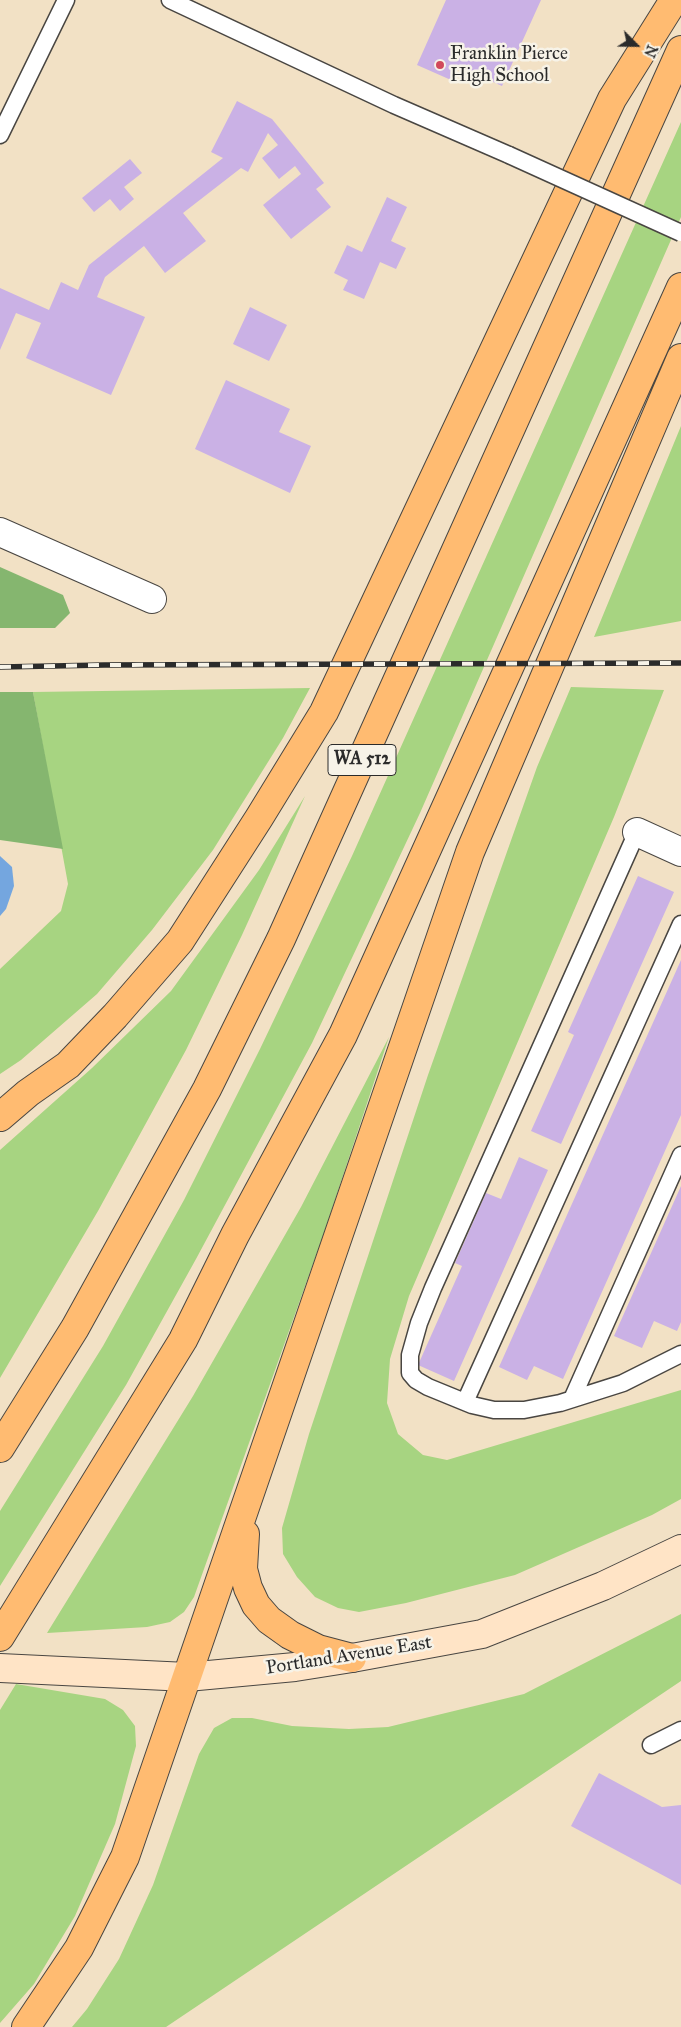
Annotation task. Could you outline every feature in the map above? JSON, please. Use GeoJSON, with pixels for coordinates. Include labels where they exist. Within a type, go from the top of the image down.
{"type":"FeatureCollection","features":[{"type":"Feature","properties":{"kind":"highway"},"geometry":{"type":"LineString","coordinates":[[0,1117],[28,1093],[68,1064],[115,1016],[180,941],[324,712],[612,99],[674,0]]}},
{"type":"Feature","properties":{"kind":"highway","name":"WA 512"},"geometry":{"type":"LineString","coordinates":[[0,1448],[74,1328],[202,1098],[281,938],[681,50]]}},
{"type":"Feature","properties":{"kind":"highway"},"geometry":{"type":"LineString","coordinates":[[0,1637],[183,1340],[235,1236],[343,1035],[681,287]]}},
{"type":"Feature","properties":{"kind":"highway"},"geometry":{"type":"LineString","coordinates":[[26,2027],[79,1948],[125,1857],[470,852],[681,358]]}},
{"type":"Feature","properties":{"kind":"highway"},"geometry":{"type":"LineString","coordinates":[[254,1481],[244,1544],[243,1569],[248,1588],[256,1605],[269,1620],[290,1635],[318,1649],[352,1658]]}},
{"type":"Feature","properties":{"kind":"main road","name":"Portland Avenue East"},"geometry":{"type":"LineString","coordinates":[[8,1668],[187,1677],[296,1666],[352,1658],[482,1634],[603,1586],[681,1549]]}},
{"type":"Feature","properties":{"kind":"street"},"geometry":{"type":"LineString","coordinates":[[0,532],[152,600]]}},
{"type":"Feature","properties":{"kind":"street"},"geometry":{"type":"LineString","coordinates":[[637,832],[681,852]]}},
{"type":"Feature","properties":{"kind":"lane"},"geometry":{"type":"LineString","coordinates":[[0,133],[66,0]]}},
{"type":"Feature","properties":{"kind":"lane"},"geometry":{"type":"LineString","coordinates":[[170,0],[394,105],[681,233]]}},
{"type":"Feature","properties":{"kind":"lane"},"geometry":{"type":"LineString","coordinates":[[637,832],[437,1279],[419,1323],[410,1355],[410,1373],[416,1380],[428,1387],[465,1402],[494,1410],[524,1410],[572,1399],[624,1383],[681,1354]]}},
{"type":"Feature","properties":{"kind":"lane"},"geometry":{"type":"LineString","coordinates":[[465,1402],[681,924]]}},
{"type":"Feature","properties":{"kind":"lane"},"geometry":{"type":"LineString","coordinates":[[572,1399],[681,1155]]}},
{"type":"Feature","properties":{"kind":"lane"},"geometry":{"type":"LineString","coordinates":[[651,1745],[681,1730]]}},
{"type":"Feature","properties":{"kind":"green space"},"geometry":{"type":"Polygon","coordinates":[[[681,122],[681,217],[420,813],[312,1043],[196,1259],[126,1385],[0,1586],[0,1511],[103,1346],[184,1200],[260,1049],[352,856],[681,122]]]}},
{"type":"Feature","properties":{"kind":"green space"},"geometry":{"type":"Polygon","coordinates":[[[681,426],[681,621],[594,637],[681,426]]]}},
{"type":"Feature","properties":{"kind":"green space"},"geometry":{"type":"Polygon","coordinates":[[[0,567],[63,595],[70,613],[55,628],[0,628],[0,567]]]}},
{"type":"Feature","properties":{"kind":"green space"},"geometry":{"type":"Polygon","coordinates":[[[571,687],[664,690],[614,817],[409,1296],[390,1359],[387,1403],[398,1434],[423,1455],[447,1460],[681,1390],[681,1499],[652,1515],[515,1575],[406,1603],[359,1612],[338,1608],[315,1597],[297,1577],[283,1554],[282,1528],[309,1434],[428,1075],[537,767],[571,687]]]}},
{"type":"Feature","properties":{"kind":"green space"},"geometry":{"type":"Polygon","coordinates":[[[310,688],[283,738],[213,850],[152,930],[97,994],[21,1060],[0,1074],[0,969],[61,911],[68,884],[33,692],[310,688]]]}},
{"type":"Feature","properties":{"kind":"green space"},"geometry":{"type":"Polygon","coordinates":[[[0,692],[33,692],[63,849],[0,840],[0,692]]]}},
{"type":"Feature","properties":{"kind":"green space"},"geometry":{"type":"Polygon","coordinates":[[[305,796],[242,935],[186,1050],[98,1211],[0,1378],[0,1150],[92,1068],[171,991],[259,870],[305,796]]]}},
{"type":"Feature","properties":{"kind":"green space"},"geometry":{"type":"Polygon","coordinates":[[[389,1037],[324,1233],[194,1597],[184,1612],[170,1622],[147,1627],[47,1633],[193,1396],[301,1207],[389,1037]]]}},
{"type":"Feature","properties":{"kind":"green space"},"geometry":{"type":"Polygon","coordinates":[[[681,1614],[681,1681],[166,2027],[72,2027],[87,2009],[119,1959],[153,1885],[199,1754],[214,1728],[232,1718],[252,1718],[292,1726],[349,1729],[388,1727],[524,1694],[681,1614]]]}},
{"type":"Feature","properties":{"kind":"green space"},"geometry":{"type":"Polygon","coordinates":[[[16,1684],[105,1699],[123,1710],[135,1726],[136,1746],[115,1824],[75,1916],[34,1984],[0,2023],[0,1710],[16,1684]]]}},
{"type":"Feature","properties":{"kind":"water"},"geometry":{"type":"Polygon","coordinates":[[[0,856],[12,867],[14,886],[6,909],[0,916],[0,856]]]}},
{"type":"Feature","properties":{"kind":"building"},"geometry":{"type":"Polygon","coordinates":[[[446,0],[541,0],[502,86],[458,66],[451,80],[417,65],[446,0]]]}},
{"type":"Feature","properties":{"kind":"building"},"geometry":{"type":"Polygon","coordinates":[[[237,101],[272,119],[324,183],[316,189],[331,207],[291,239],[263,205],[301,174],[295,166],[279,179],[262,158],[278,145],[268,133],[248,172],[241,168],[183,213],[206,241],[165,273],[144,246],[105,277],[97,297],[145,317],[111,395],[26,358],[41,323],[16,313],[0,350],[0,288],[49,310],[61,282],[78,290],[89,265],[223,158],[211,152],[237,101]]]}},
{"type":"Feature","properties":{"kind":"building"},"geometry":{"type":"Polygon","coordinates":[[[130,159],[142,173],[124,187],[134,199],[120,211],[110,199],[94,212],[82,198],[130,159]]]}},
{"type":"Feature","properties":{"kind":"building"},"geometry":{"type":"Polygon","coordinates":[[[387,197],[407,207],[391,241],[406,248],[396,269],[380,262],[364,299],[343,290],[348,280],[334,273],[347,245],[362,252],[387,197]]]}},
{"type":"Feature","properties":{"kind":"building"},"geometry":{"type":"Polygon","coordinates":[[[250,307],[287,325],[269,361],[233,344],[250,307]]]}},
{"type":"Feature","properties":{"kind":"building"},"geometry":{"type":"Polygon","coordinates":[[[226,380],[290,409],[279,432],[311,446],[290,493],[195,449],[226,380]]]}},
{"type":"Feature","properties":{"kind":"building"},"geometry":{"type":"Polygon","coordinates":[[[638,876],[674,892],[561,1144],[531,1131],[574,1035],[568,1032],[638,876]]]}},
{"type":"Feature","properties":{"kind":"building"},"geometry":{"type":"Polygon","coordinates":[[[681,960],[681,1115],[563,1379],[534,1366],[527,1380],[499,1367],[681,960]]]}},
{"type":"Feature","properties":{"kind":"building"},"geometry":{"type":"Polygon","coordinates":[[[519,1157],[548,1170],[454,1381],[418,1365],[462,1266],[455,1263],[486,1193],[501,1199],[519,1157]]]}},
{"type":"Feature","properties":{"kind":"building"},"geometry":{"type":"Polygon","coordinates":[[[681,1186],[681,1322],[677,1331],[654,1321],[642,1348],[614,1336],[681,1186]]]}},
{"type":"Feature","properties":{"kind":"building"},"geometry":{"type":"Polygon","coordinates":[[[599,1773],[662,1807],[681,1805],[681,1885],[571,1826],[599,1773]]]}},
{"type":"Feature","properties":{"kind":"railway"},"geometry":{"type":"LineString","coordinates":[[0,667],[681,663]]}},
{"type":"Feature","properties":{"kind":"place","name":"Franklin Pierce High School"},"geometry":{"type":"Point","coordinates":[440,65]}}]}
